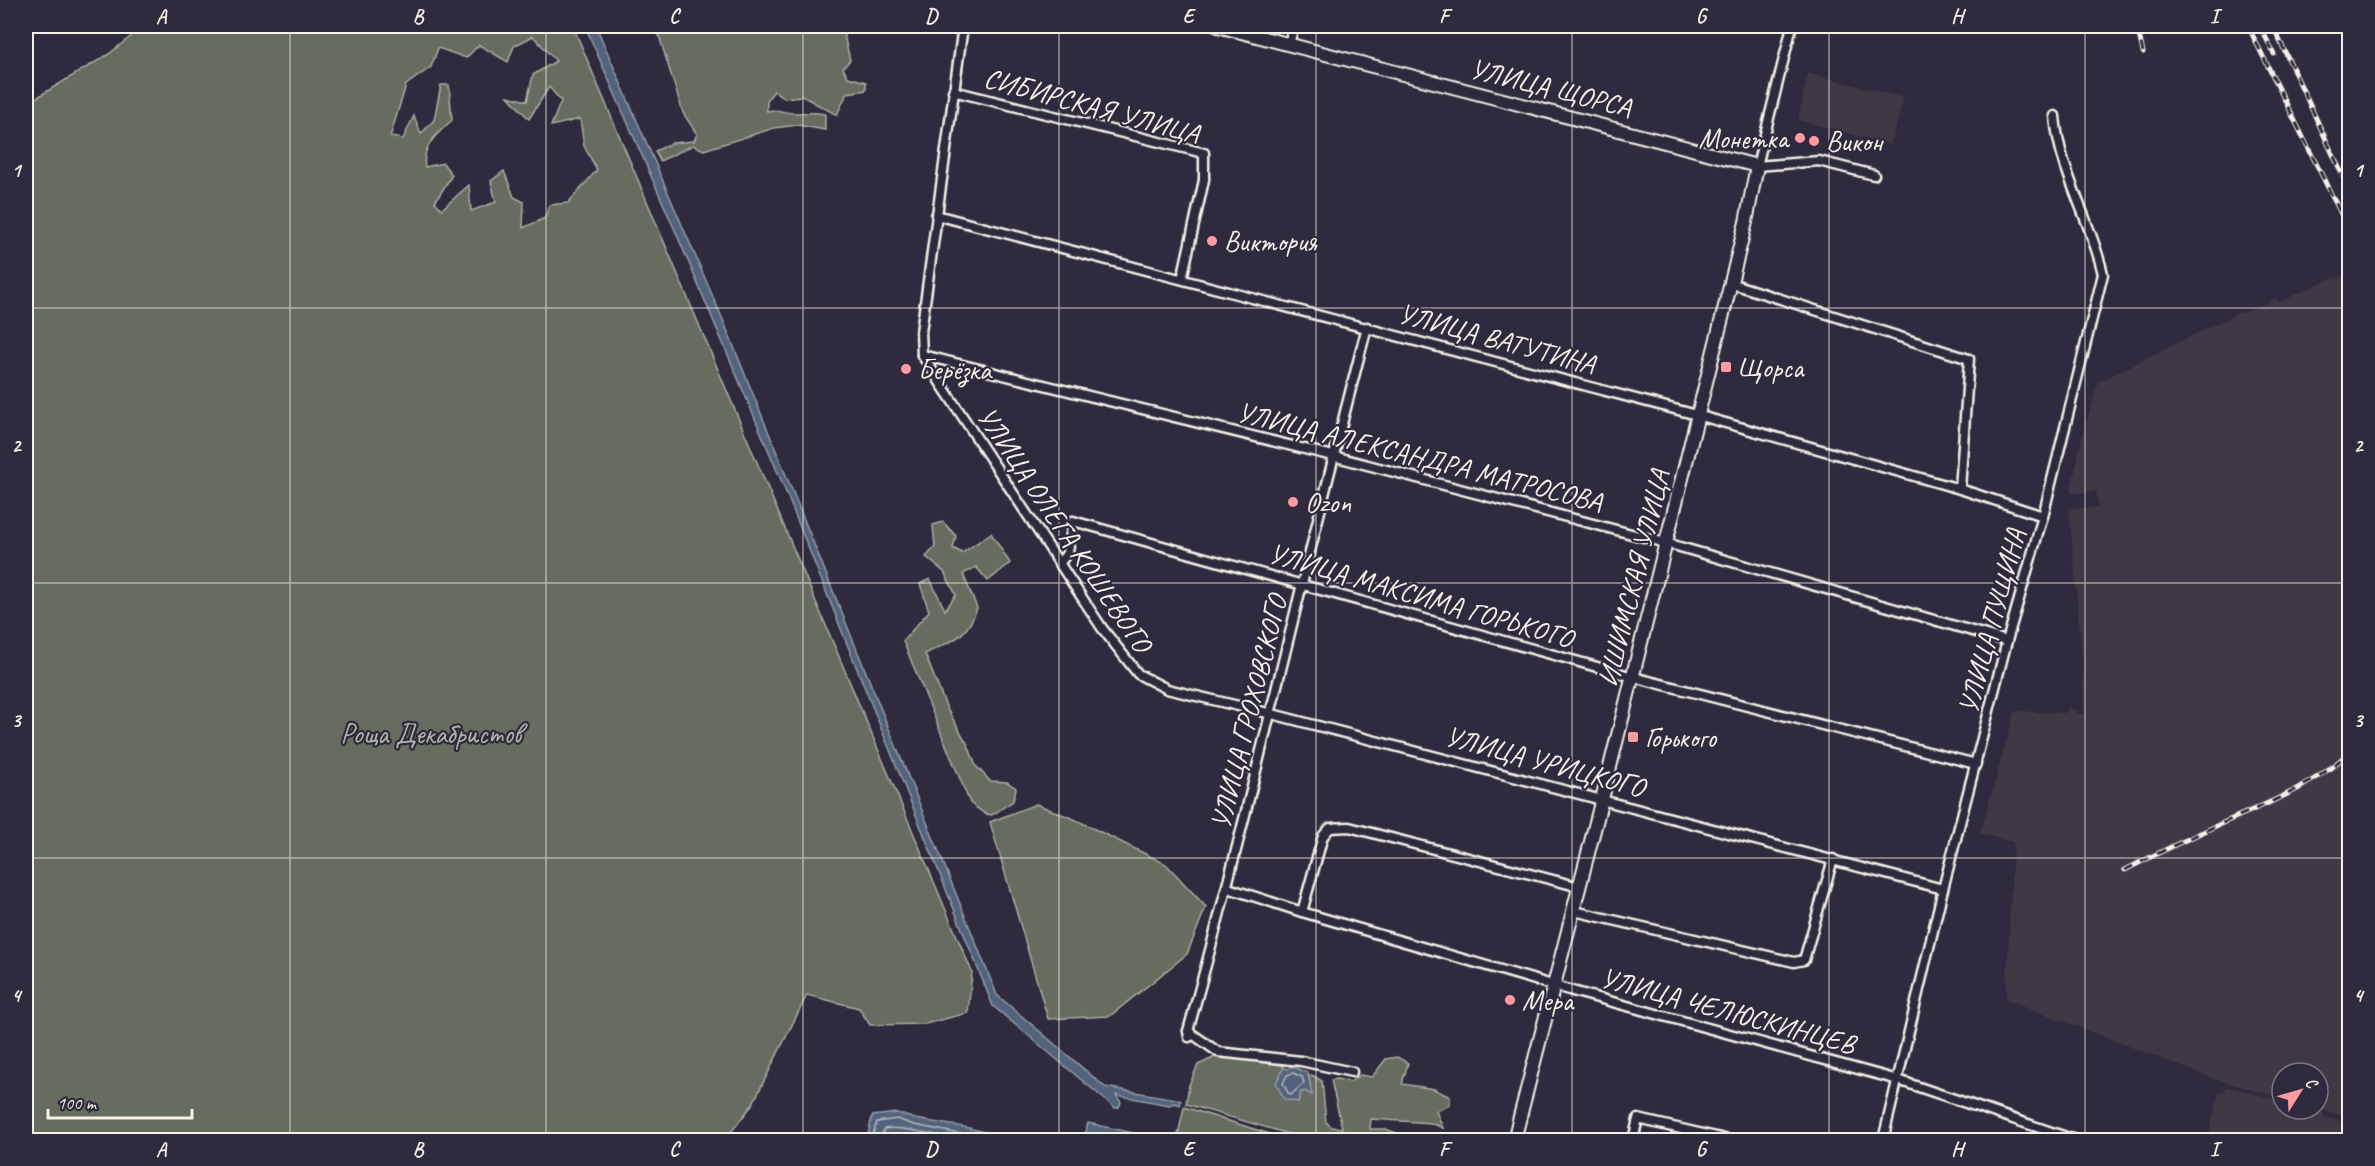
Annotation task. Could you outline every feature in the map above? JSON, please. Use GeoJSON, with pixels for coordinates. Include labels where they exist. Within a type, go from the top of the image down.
{"type":"FeatureCollection","features":[{"type":"Feature","properties":{"kind":"main road","name":"УЛИЦА ЩОРСА"},"geometry":{"type":"LineString","coordinates":[[1218,26],[1757,166]]}},
{"type":"Feature","properties":{"kind":"main road","name":"ИШИМСКАЯ УЛИЦА"},"geometry":{"type":"LineString","coordinates":[[1514,1140],[1633,677],[1757,166]]}},
{"type":"Feature","properties":{"kind":"street"},"geometry":{"type":"LineString","coordinates":[[922,355],[921,332],[963,26]]}},
{"type":"Feature","properties":{"kind":"street"},"geometry":{"type":"LineString","coordinates":[[1289,44],[1294,26]]}},
{"type":"Feature","properties":{"kind":"street","name":"ИШИМСКАЯ УЛИЦА"},"geometry":{"type":"LineString","coordinates":[[1757,166],[1791,26]]}},
{"type":"Feature","properties":{"kind":"street","name":"СИБИРСКАЯ УЛИЦА"},"geometry":{"type":"LineString","coordinates":[[953,91],[1204,153],[1204,180],[1182,279]]}},
{"type":"Feature","properties":{"kind":"street","name":"УЛИЦА ПУЩИНА"},"geometry":{"type":"LineString","coordinates":[[1883,1140],[1943,889],[2007,640],[2043,516],[2103,274],[2096,244],[2062,156],[2056,136],[2055,116]]}},
{"type":"Feature","properties":{"kind":"street","name":"УЛИЦА ЩОРСА"},"geometry":{"type":"LineString","coordinates":[[1757,166],[1819,161],[1874,175]]}},
{"type":"Feature","properties":{"kind":"street","name":"УЛИЦА ВАТУТИНА"},"geometry":{"type":"LineString","coordinates":[[936,215],[1697,415],[1960,489],[2043,516]]}},
{"type":"Feature","properties":{"kind":"street"},"geometry":{"type":"LineString","coordinates":[[1730,282],[1969,359],[1960,489]]}},
{"type":"Feature","properties":{"kind":"street","name":"УЛИЦА ГРОХОВСКОГО"},"geometry":{"type":"LineString","coordinates":[[1352,1072],[1301,1061],[1218,1052],[1189,1034],[1272,714],[1333,456],[1367,327]]}},
{"type":"Feature","properties":{"kind":"street","name":"УЛИЦА АЛЕКСАНДРА МАТРОСОВА"},"geometry":{"type":"LineString","coordinates":[[922,355],[1333,456],[1666,543],[2007,640]]}},
{"type":"Feature","properties":{"kind":"street","name":"УЛИЦА ОЛЕГА КОШЕВОГО"},"geometry":{"type":"LineString","coordinates":[[922,355],[1102,628],[1138,674]]}},
{"type":"Feature","properties":{"kind":"street","name":"УЛИЦА МАКСИМА ГОРЬКОГО"},"geometry":{"type":"LineString","coordinates":[[1059,564],[1068,552],[1073,521],[1633,677],[1976,764]]}},
{"type":"Feature","properties":{"kind":"street","name":"УЛИЦА УРИЦКОГО"},"geometry":{"type":"LineString","coordinates":[[1138,674],[1167,689],[1602,799],[1943,889]]}},
{"type":"Feature","properties":{"kind":"street"},"geometry":{"type":"LineString","coordinates":[[1302,912],[1323,836],[1330,828],[1349,827],[1580,887]]}},
{"type":"Feature","properties":{"kind":"street"},"geometry":{"type":"LineString","coordinates":[[1574,911],[1794,962],[1803,960],[1833,859]]}},
{"type":"Feature","properties":{"kind":"street","name":"УЛИЦА ЧЕЛЮСКИНЦЕВ"},"geometry":{"type":"LineString","coordinates":[[1228,888],[1302,912],[1554,985],[1898,1080],[2075,1140]]}},
{"type":"Feature","properties":{"kind":"street"},"geometry":{"type":"LineString","coordinates":[[1634,1140],[1638,1119],[1729,1140]]}},
{"type":"Feature","properties":{"kind":"shaded area"},"geometry":{"type":"Polygon","coordinates":[[[1808,73],[1904,98],[1891,145],[1798,120],[1808,73]]]}},
{"type":"Feature","properties":{"kind":"shaded area"},"geometry":{"type":"Polygon","coordinates":[[[2349,273],[2349,1118],[2330,1112],[2330,1061],[2270,1061],[2270,1095],[2214,1079],[2006,999],[2013,842],[1980,834],[2015,711],[2065,713],[2069,707],[2076,711],[2075,714],[2084,714],[2082,656],[2069,508],[2098,508],[2096,491],[2070,494],[2082,438],[2098,382],[2238,313],[2244,313],[2276,298],[2279,302],[2334,277],[2336,279],[2349,273]]]}},
{"type":"Feature","properties":{"kind":"shaded area"},"geometry":{"type":"Polygon","coordinates":[[[2226,1086],[2270,1098],[2270,1121],[2330,1121],[2330,1119],[2349,1123],[2349,1140],[2207,1140],[2219,1093],[2223,1094],[2226,1086]]]}},
{"type":"Feature","properties":{"kind":"green space","name":"Роща Декабристов"},"geometry":{"type":"Polygon","coordinates":[[[144,26],[573,26],[972,972],[968,1013],[925,1024],[870,1025],[859,1008],[807,995],[752,1105],[725,1140],[26,1140],[26,104],[109,54],[144,26]],[[533,36],[514,46],[508,62],[479,45],[466,58],[438,48],[431,67],[406,85],[390,137],[403,139],[414,116],[421,134],[434,120],[441,85],[449,85],[452,120],[432,140],[424,159],[425,167],[443,163],[452,175],[435,202],[442,209],[469,185],[471,211],[496,202],[491,181],[504,171],[514,197],[524,202],[523,228],[545,218],[549,205],[568,203],[597,170],[584,146],[580,119],[551,126],[561,101],[549,87],[529,119],[508,96],[527,101],[533,75],[556,61],[533,36]]]}},
{"type":"Feature","properties":{"kind":"green space"},"geometry":{"type":"Polygon","coordinates":[[[656,26],[806,26],[843,31],[850,60],[843,68],[848,77],[866,82],[866,90],[847,93],[837,115],[802,96],[785,98],[774,91],[767,100],[767,111],[825,114],[825,130],[798,125],[774,128],[704,150],[693,145],[660,161],[655,151],[672,143],[694,141],[697,134],[683,113],[656,26]]]}},
{"type":"Feature","properties":{"kind":"green space"},"geometry":{"type":"Polygon","coordinates":[[[943,522],[956,536],[953,548],[962,553],[991,533],[1010,563],[988,581],[976,567],[963,574],[977,608],[973,619],[957,638],[925,654],[947,709],[968,745],[976,766],[990,781],[1007,782],[1016,788],[1013,801],[992,815],[985,814],[970,803],[903,641],[929,611],[920,584],[930,579],[945,610],[956,595],[944,572],[926,557],[935,547],[933,525],[943,522]]]}},
{"type":"Feature","properties":{"kind":"green space"},"geometry":{"type":"Polygon","coordinates":[[[1036,804],[1074,819],[1166,864],[1206,907],[1187,954],[1110,1016],[1048,1019],[990,822],[1036,804]]]}},
{"type":"Feature","properties":{"kind":"green space"},"geometry":{"type":"Polygon","coordinates":[[[1215,1057],[1279,1062],[1284,1067],[1277,1084],[1298,1102],[1301,1092],[1311,1094],[1309,1076],[1312,1075],[1322,1081],[1326,1122],[1332,1127],[1342,1128],[1331,1080],[1350,1082],[1360,1075],[1372,1077],[1386,1059],[1397,1057],[1408,1063],[1402,1084],[1434,1089],[1450,1097],[1450,1105],[1436,1111],[1443,1128],[1431,1123],[1371,1119],[1370,1129],[1386,1129],[1399,1134],[1402,1140],[1309,1140],[1186,1104],[1189,1085],[1198,1065],[1215,1057]]]}},
{"type":"Feature","properties":{"kind":"green space"},"geometry":{"type":"Polygon","coordinates":[[[1184,1107],[1289,1140],[1177,1140],[1184,1107]]]}},
{"type":"Feature","properties":{"kind":"water"},"geometry":{"type":"Polygon","coordinates":[[[585,26],[596,26],[723,320],[997,995],[1105,1087],[1176,1099],[1181,1101],[1180,1105],[1116,1095],[1121,1102],[1119,1107],[1115,1108],[993,1006],[781,480],[585,26]]]}},
{"type":"Feature","properties":{"kind":"water"},"geometry":{"type":"Polygon","coordinates":[[[1291,1066],[1308,1073],[1312,1095],[1305,1091],[1301,1092],[1298,1102],[1284,1099],[1276,1083],[1284,1067],[1288,1069],[1291,1066]]]}},
{"type":"Feature","properties":{"kind":"water"},"geometry":{"type":"Polygon","coordinates":[[[897,1113],[1014,1140],[863,1140],[868,1135],[872,1116],[897,1113]]]}},
{"type":"Feature","properties":{"kind":"water"},"geometry":{"type":"Polygon","coordinates":[[[1088,1123],[1138,1134],[1136,1140],[1084,1140],[1088,1123]]]}},
{"type":"Feature","properties":{"kind":"railway"},"geometry":{"type":"LineString","coordinates":[[2137,26],[2143,52]]}},
{"type":"Feature","properties":{"kind":"railway"},"geometry":{"type":"LineString","coordinates":[[2248,26],[2350,232]]}},
{"type":"Feature","properties":{"kind":"railway"},"geometry":{"type":"LineString","coordinates":[[2260,26],[2274,54]]}},
{"type":"Feature","properties":{"kind":"railway"},"geometry":{"type":"LineString","coordinates":[[2273,26],[2350,191]]}},
{"type":"Feature","properties":{"kind":"railway"},"geometry":{"type":"LineString","coordinates":[[2125,870],[2307,784],[2350,751]]}},
{"type":"Feature","properties":{"kind":"place","name":"Монетка"},"geometry":{"type":"Point","coordinates":[1800,138]}},
{"type":"Feature","properties":{"kind":"place","name":"Викон"},"geometry":{"type":"Point","coordinates":[1814,141]}},
{"type":"Feature","properties":{"kind":"place","name":"Виктория"},"geometry":{"type":"Point","coordinates":[1212,241]}},
{"type":"Feature","properties":{"kind":"place","name":"Щорса"},"geometry":{"type":"Point","coordinates":[1726,367]}},
{"type":"Feature","properties":{"kind":"place","name":"Берёзка"},"geometry":{"type":"Point","coordinates":[906,369]}},
{"type":"Feature","properties":{"kind":"place","name":"Ozon"},"geometry":{"type":"Point","coordinates":[1293,502]}},
{"type":"Feature","properties":{"kind":"place","name":"Горького"},"geometry":{"type":"Point","coordinates":[1633,737]}},
{"type":"Feature","properties":{"kind":"place","name":"Мера"},"geometry":{"type":"Point","coordinates":[1510,1000]}}]}
